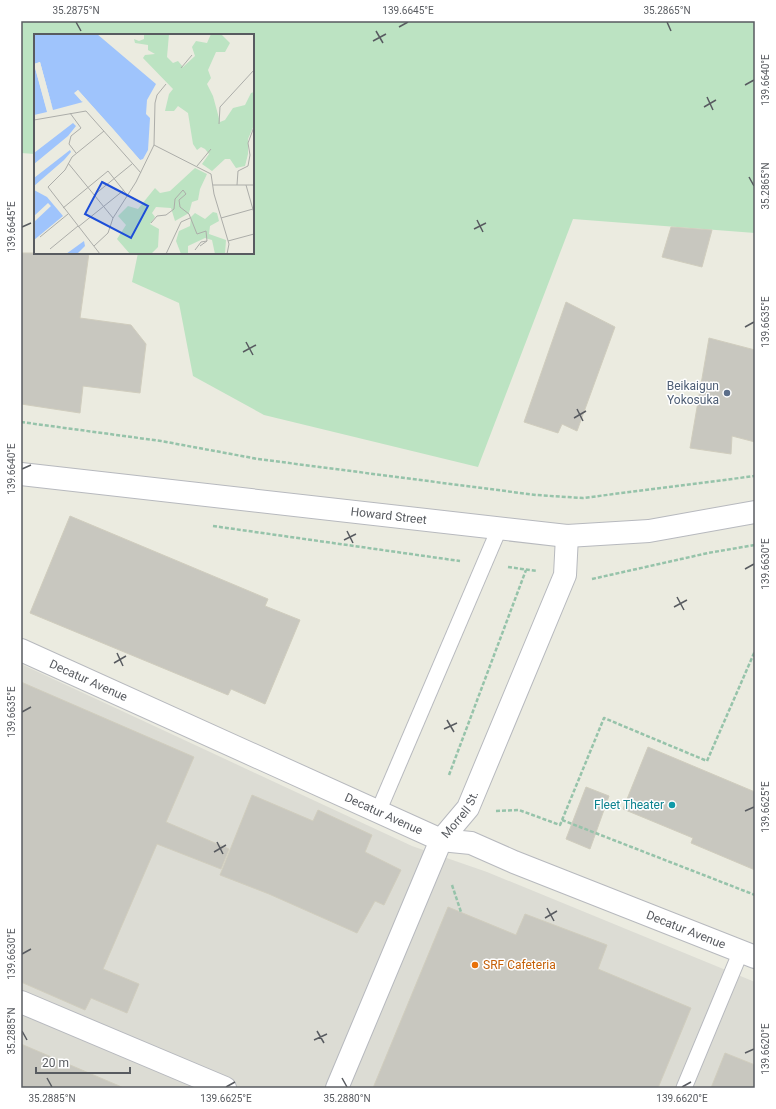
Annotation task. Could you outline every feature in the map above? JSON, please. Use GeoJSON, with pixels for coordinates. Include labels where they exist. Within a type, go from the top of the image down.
{"type":"FeatureCollection","features":[{"type":"Feature","properties":{"kind":"street","name":"Howard Street"},"geometry":{"type":"LineString","coordinates":[[21,474],[567,536],[649,532],[755,512]]}},
{"type":"Feature","properties":{"kind":"street","name":"Morrell St."},"geometry":{"type":"LineString","coordinates":[[337,1088],[440,840],[468,808],[565,575],[567,536]]}},
{"type":"Feature","properties":{"kind":"street","name":"Decatur Avenue"},"geometry":{"type":"LineString","coordinates":[[21,650],[440,840],[471,843],[514,862],[748,954]]}},
{"type":"Feature","properties":{"kind":"street"},"geometry":{"type":"LineString","coordinates":[[21,1002],[225,1088]]}},
{"type":"Feature","properties":{"kind":"lane"},"geometry":{"type":"LineString","coordinates":[[378,812],[499,529]]}},
{"type":"Feature","properties":{"kind":"lane"},"geometry":{"type":"LineString","coordinates":[[684,1088],[748,954]]}},
{"type":"Feature","properties":{"kind":"path"},"geometry":{"type":"LineString","coordinates":[[21,422],[161,440],[258,459],[536,495],[583,498],[755,476]]}},
{"type":"Feature","properties":{"kind":"path"},"geometry":{"type":"LineString","coordinates":[[205,524],[595,579],[708,553],[755,545]]}},
{"type":"Feature","properties":{"kind":"path"},"geometry":{"type":"LineString","coordinates":[[560,825],[604,718],[707,761],[755,651]]}},
{"type":"Feature","properties":{"kind":"path"},"geometry":{"type":"LineString","coordinates":[[562,820],[755,895]]}},
{"type":"Feature","properties":{"kind":"path"},"geometry":{"type":"LineString","coordinates":[[450,879],[461,912]]}},
{"type":"Feature","properties":{"kind":"shaded area"},"geometry":{"type":"Polygon","coordinates":[[[21,664],[412,846],[487,872],[755,982],[755,1088],[21,1088],[21,664]]]}},
{"type":"Feature","properties":{"kind":"green space"},"geometry":{"type":"Polygon","coordinates":[[[21,21],[755,21],[755,233],[573,219],[478,467],[264,415],[193,376],[179,303],[132,282],[138,254],[254,254],[254,34],[34,34],[34,154],[21,153],[21,21]]]}},
{"type":"Feature","properties":{"kind":"building"},"geometry":{"type":"Polygon","coordinates":[[[671,227],[712,230],[702,267],[662,257],[671,227]]]}},
{"type":"Feature","properties":{"kind":"building"},"geometry":{"type":"Polygon","coordinates":[[[21,253],[89,254],[80,318],[131,325],[146,344],[140,393],[83,386],[80,413],[21,404],[21,253]]]}},
{"type":"Feature","properties":{"kind":"building"},"geometry":{"type":"Polygon","coordinates":[[[566,302],[615,327],[577,431],[562,424],[558,433],[524,422],[566,302]]]}},
{"type":"Feature","properties":{"kind":"building","name":"Beikaigun Yokosuka"},"geometry":{"type":"Polygon","coordinates":[[[709,338],[755,350],[755,442],[732,436],[731,454],[690,448],[709,338]]]}},
{"type":"Feature","properties":{"kind":"building"},"geometry":{"type":"Polygon","coordinates":[[[70,516],[268,599],[265,606],[300,620],[265,704],[231,689],[228,695],[30,613],[70,516]]]}},
{"type":"Feature","properties":{"kind":"building"},"geometry":{"type":"Polygon","coordinates":[[[21,682],[194,757],[166,822],[229,849],[221,869],[157,844],[103,969],[139,984],[127,1013],[91,998],[85,1010],[21,982],[21,682]]]}},
{"type":"Feature","properties":{"kind":"building","name":"Fleet Theater"},"geometry":{"type":"Polygon","coordinates":[[[648,747],[755,792],[755,870],[691,843],[693,838],[623,809],[648,747]]]}},
{"type":"Feature","properties":{"kind":"building"},"geometry":{"type":"Polygon","coordinates":[[[586,787],[609,796],[590,849],[566,839],[586,787]]]}},
{"type":"Feature","properties":{"kind":"building"},"geometry":{"type":"Polygon","coordinates":[[[252,795],[313,821],[318,810],[372,835],[365,852],[401,870],[384,905],[375,901],[357,933],[269,894],[220,875],[252,795]]]}},
{"type":"Feature","properties":{"kind":"building"},"geometry":{"type":"Polygon","coordinates":[[[448,907],[516,935],[525,914],[607,945],[598,969],[691,1008],[658,1088],[373,1088],[448,907]]]}},
{"type":"Feature","properties":{"kind":"building"},"geometry":{"type":"Polygon","coordinates":[[[21,1044],[124,1088],[21,1088],[21,1044]]]}},
{"type":"Feature","properties":{"kind":"building"},"geometry":{"type":"Polygon","coordinates":[[[725,1053],[755,1065],[755,1088],[711,1088],[725,1053]]]}},
{"type":"Feature","properties":{"kind":"place","name":"Beikaigun Yokosuka"},"geometry":{"type":"Point","coordinates":[727,393]}},
{"type":"Feature","properties":{"kind":"place","name":"Fleet Theater"},"geometry":{"type":"Point","coordinates":[672,805]}},
{"type":"Feature","properties":{"kind":"place","name":"SRF Cafeteria"},"geometry":{"type":"Point","coordinates":[475,965]}}]}
